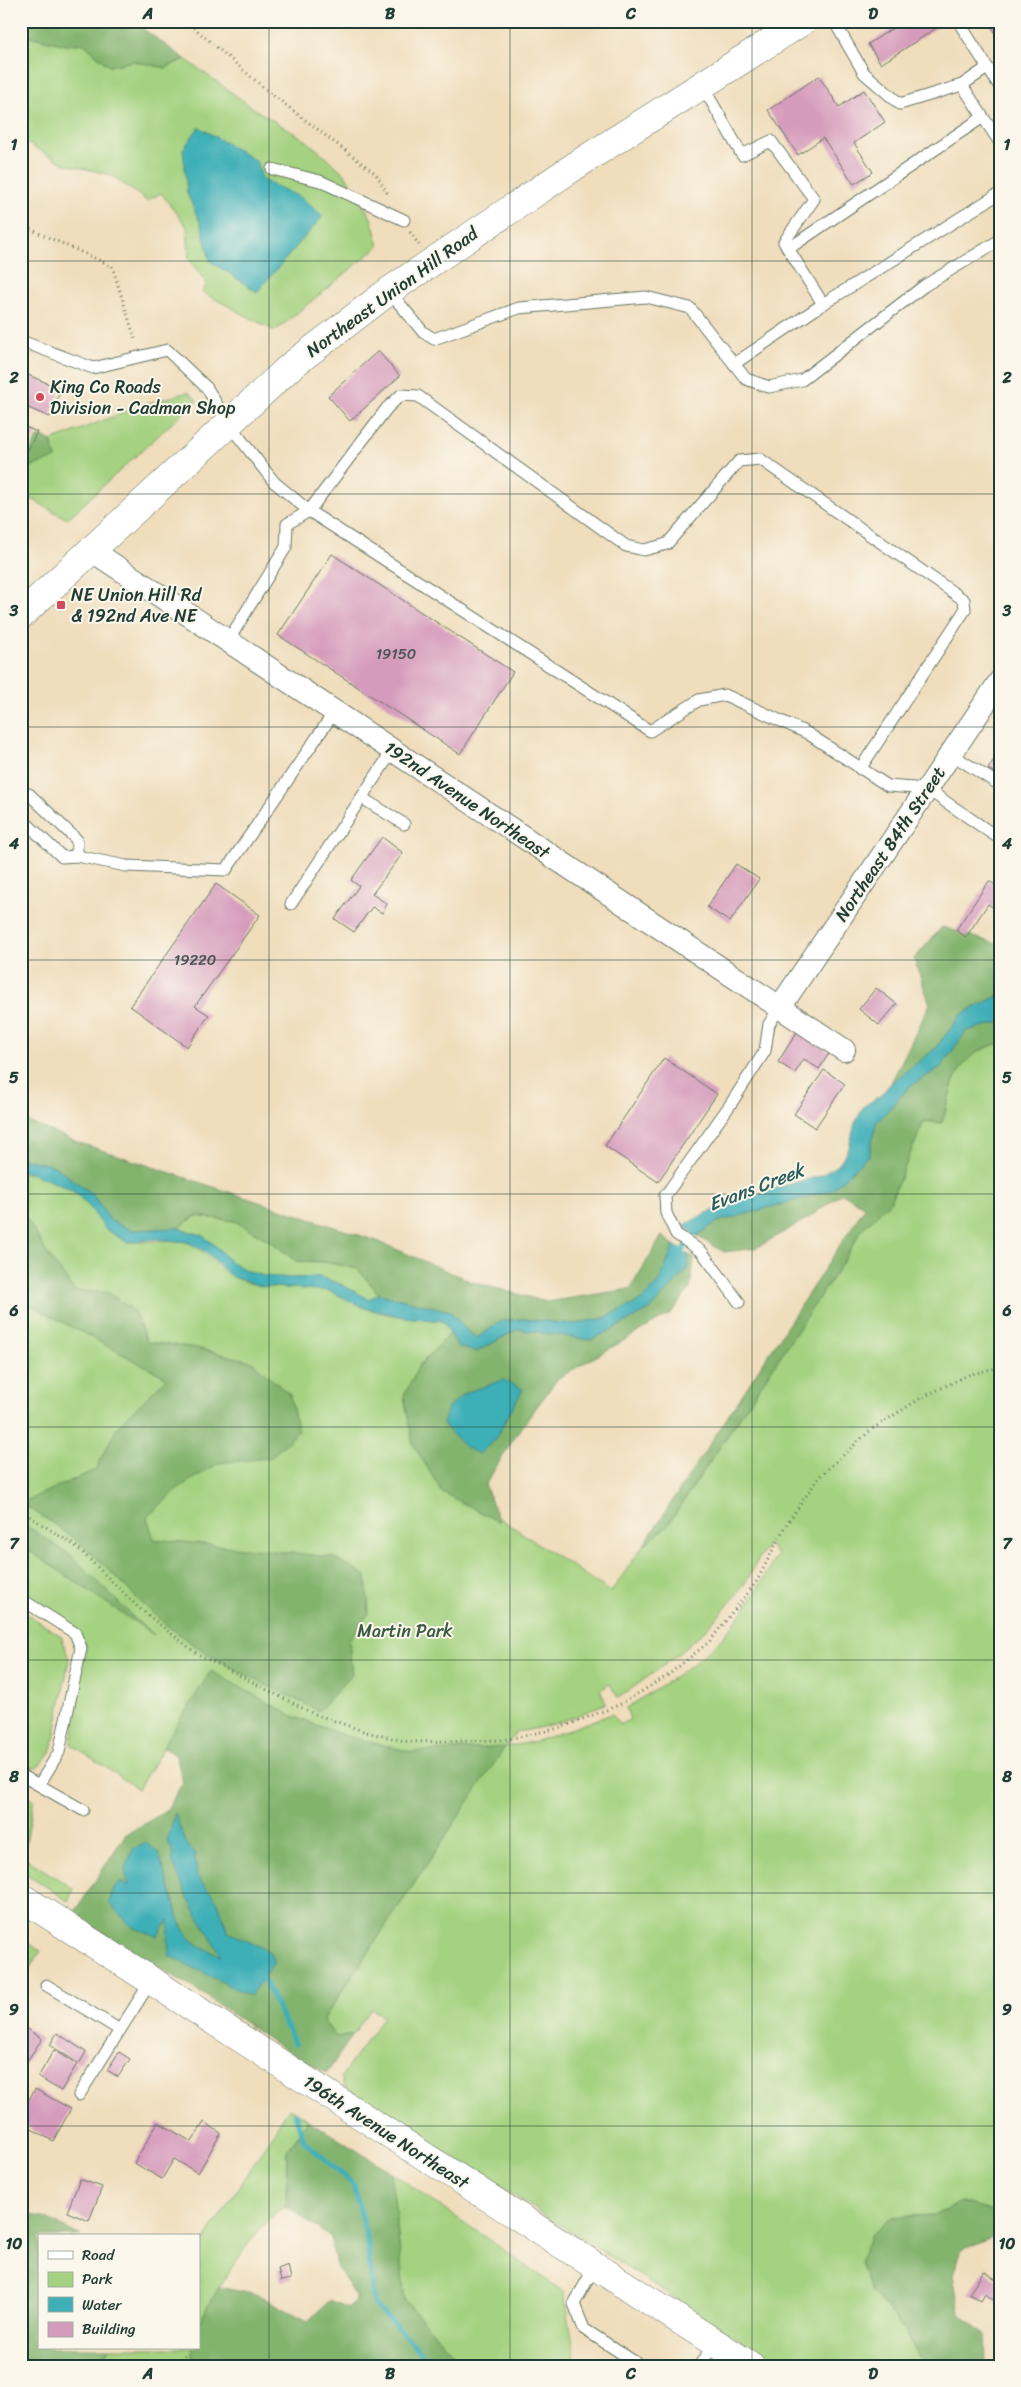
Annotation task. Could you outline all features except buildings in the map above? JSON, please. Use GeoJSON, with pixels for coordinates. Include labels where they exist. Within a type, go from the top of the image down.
{"type":"FeatureCollection","features":[{"type":"Feature","properties":{"kind":"main road","name":"Northeast Union Hill Road"},"geometry":{"type":"LineString","coordinates":[[21,615],[291,366],[389,291],[429,262],[803,21]]}},
{"type":"Feature","properties":{"kind":"main road","name":"196th Avenue Northeast"},"geometry":{"type":"LineString","coordinates":[[21,1898],[750,2366]]}},
{"type":"Feature","properties":{"kind":"street","name":"192nd Avenue Northeast"},"geometry":{"type":"LineString","coordinates":[[91,550],[844,1050]]}},
{"type":"Feature","properties":{"kind":"street","name":"Northeast 84th Street"},"geometry":{"type":"LineString","coordinates":[[780,1007],[1000,681]]}},
{"type":"Feature","properties":{"kind":"lane"},"geometry":{"type":"LineString","coordinates":[[834,21],[864,72],[900,104],[962,86],[988,68]]}},
{"type":"Feature","properties":{"kind":"lane"},"geometry":{"type":"LineString","coordinates":[[958,21],[1000,88]]}},
{"type":"Feature","properties":{"kind":"lane"},"geometry":{"type":"LineString","coordinates":[[702,85],[742,155],[771,141],[814,199],[784,242],[823,304]]}},
{"type":"Feature","properties":{"kind":"lane"},"geometry":{"type":"LineString","coordinates":[[962,86],[1000,143]]}},
{"type":"Feature","properties":{"kind":"lane"},"geometry":{"type":"LineString","coordinates":[[788,249],[983,117]]}},
{"type":"Feature","properties":{"kind":"lane"},"geometry":{"type":"LineString","coordinates":[[272,169],[320,180],[404,220]]}},
{"type":"Feature","properties":{"kind":"lane"},"geometry":{"type":"LineString","coordinates":[[734,364],[823,304],[1000,192]]}},
{"type":"Feature","properties":{"kind":"lane"},"geometry":{"type":"LineString","coordinates":[[389,291],[423,332],[434,339],[519,308],[646,297],[690,308],[746,379],[769,387],[802,380],[924,286],[1000,240]]}},
{"type":"Feature","properties":{"kind":"lane"},"geometry":{"type":"LineString","coordinates":[[21,341],[93,368],[167,350],[207,388],[228,423],[274,482],[309,511],[650,731],[699,700],[725,695],[807,733],[888,786],[927,789],[1000,839]]}},
{"type":"Feature","properties":{"kind":"lane"},"geometry":{"type":"LineString","coordinates":[[228,641],[286,547],[287,524],[309,511],[386,408],[401,396],[418,396],[626,546],[644,550],[667,544],[739,461],[760,459],[964,600],[966,610],[860,769]]}},
{"type":"Feature","properties":{"kind":"lane"},"geometry":{"type":"LineString","coordinates":[[21,818],[62,857],[78,856],[126,866],[226,870],[335,711]]}},
{"type":"Feature","properties":{"kind":"lane"},"geometry":{"type":"LineString","coordinates":[[292,904],[393,750]]}},
{"type":"Feature","properties":{"kind":"lane"},"geometry":{"type":"LineString","coordinates":[[951,754],[1000,785]]}},
{"type":"Feature","properties":{"kind":"lane"},"geometry":{"type":"LineString","coordinates":[[21,794],[29,794],[77,840],[78,856]]}},
{"type":"Feature","properties":{"kind":"lane"},"geometry":{"type":"LineString","coordinates":[[362,798],[404,824]]}},
{"type":"Feature","properties":{"kind":"lane"},"geometry":{"type":"LineString","coordinates":[[739,1302],[702,1252],[676,1234],[666,1213],[665,1196],[730,1105],[765,1051],[768,1024],[780,1007]]}},
{"type":"Feature","properties":{"kind":"lane"},"geometry":{"type":"LineString","coordinates":[[21,1599],[75,1633],[81,1648],[60,1752],[39,1785]]}},
{"type":"Feature","properties":{"kind":"lane"},"geometry":{"type":"LineString","coordinates":[[21,1774],[82,1810]]}},
{"type":"Feature","properties":{"kind":"lane"},"geometry":{"type":"LineString","coordinates":[[80,2095],[151,1981]]}},
{"type":"Feature","properties":{"kind":"lane"},"geometry":{"type":"LineString","coordinates":[[46,1985],[120,2030]]}},
{"type":"Feature","properties":{"kind":"lane"},"geometry":{"type":"LineString","coordinates":[[594,2266],[574,2304],[584,2329],[641,2366]]}},
{"type":"Feature","properties":{"kind":"lane"},"geometry":{"type":"LineString","coordinates":[[699,2366],[715,2343]]}},
{"type":"Feature","properties":{"kind":"path"},"geometry":{"type":"LineString","coordinates":[[186,21],[270,94],[376,174],[429,262]]}},
{"type":"Feature","properties":{"kind":"path"},"geometry":{"type":"LineString","coordinates":[[21,225],[112,266],[140,357]]}},
{"type":"Feature","properties":{"kind":"path"},"geometry":{"type":"LineString","coordinates":[[21,1511],[77,1547],[139,1608],[196,1653],[312,1713],[366,1732],[409,1742],[504,1740],[560,1728],[618,1705],[667,1676],[709,1642],[757,1581],[784,1528],[819,1477],[872,1429],[921,1398],[968,1375],[1000,1367]]}},
{"type":"Feature","properties":{"kind":"path"},"geometry":{"type":"LineString","coordinates":[[173,2366],[187,2353]]}},
{"type":"Feature","properties":{"kind":"green space"},"geometry":{"type":"Polygon","coordinates":[[[21,21],[132,21],[185,59],[166,68],[133,61],[109,66],[83,43],[66,45],[21,34],[21,21]]]}},
{"type":"Feature","properties":{"kind":"green space"},"geometry":{"type":"Polygon","coordinates":[[[21,34],[66,45],[83,43],[109,66],[133,61],[166,67],[185,59],[256,110],[307,141],[345,174],[371,218],[379,246],[275,331],[202,292],[207,284],[189,259],[187,227],[161,193],[147,201],[111,175],[65,164],[21,140],[21,34]]]}},
{"type":"Feature","properties":{"kind":"green space"},"geometry":{"type":"Polygon","coordinates":[[[188,392],[197,400],[67,519],[21,493],[21,470],[55,458],[51,441],[145,404],[188,392]]]}},
{"type":"Feature","properties":{"kind":"green space"},"geometry":{"type":"Polygon","coordinates":[[[39,436],[51,441],[56,458],[21,470],[21,459],[27,457],[39,436]]]}},
{"type":"Feature","properties":{"kind":"green space"},"geometry":{"type":"Polygon","coordinates":[[[942,927],[1000,945],[1000,995],[962,1014],[934,1050],[891,1083],[930,1004],[914,959],[942,927]]]}},
{"type":"Feature","properties":{"kind":"green space"},"geometry":{"type":"Polygon","coordinates":[[[1000,1022],[1000,1044],[985,1048],[974,1054],[960,1070],[951,1090],[942,1123],[924,1121],[890,1202],[862,1229],[841,1265],[667,1526],[643,1546],[865,1207],[842,1193],[808,1218],[756,1248],[724,1252],[697,1236],[717,1222],[832,1190],[869,1155],[876,1123],[909,1087],[941,1067],[966,1031],[1000,1022]]]}},
{"type":"Feature","properties":{"kind":"green space","name":"Martin Park"},"geometry":{"type":"Polygon","coordinates":[[[995,1044],[1000,1044],[1000,2213],[961,2202],[934,2215],[893,2217],[872,2293],[895,2316],[919,2357],[928,2366],[781,2366],[344,2087],[341,2077],[384,2016],[371,2009],[353,2034],[336,2037],[323,2020],[446,1836],[209,1674],[138,1789],[71,1744],[86,1647],[77,1629],[21,1593],[21,1172],[41,1176],[61,1184],[86,1202],[110,1232],[125,1241],[182,1241],[201,1250],[227,1274],[245,1282],[269,1287],[331,1291],[374,1311],[403,1317],[443,1321],[451,1333],[418,1367],[413,1444],[431,1473],[611,1592],[643,1546],[667,1526],[841,1265],[862,1229],[890,1202],[924,1121],[942,1123],[956,1073],[973,1054],[995,1044]],[[768,1544],[745,1583],[717,1617],[670,1660],[618,1698],[610,1684],[600,1690],[606,1703],[562,1721],[516,1732],[506,1747],[537,1741],[612,1714],[621,1725],[630,1719],[626,1708],[689,1667],[722,1638],[745,1609],[777,1555],[768,1544]]]}},
{"type":"Feature","properties":{"kind":"green space"},"geometry":{"type":"Polygon","coordinates":[[[21,1119],[77,1142],[377,1241],[472,1282],[547,1302],[630,1289],[662,1236],[674,1245],[659,1282],[643,1300],[604,1318],[573,1324],[523,1319],[501,1321],[477,1338],[467,1331],[450,1311],[379,1294],[358,1269],[325,1262],[296,1261],[270,1241],[235,1221],[196,1216],[178,1228],[131,1230],[110,1221],[92,1194],[54,1166],[21,1158],[21,1119]]]}},
{"type":"Feature","properties":{"kind":"green space"},"geometry":{"type":"Polygon","coordinates":[[[21,1209],[49,1256],[75,1291],[108,1292],[134,1311],[147,1342],[191,1347],[251,1361],[290,1395],[298,1432],[270,1458],[219,1463],[181,1486],[147,1517],[154,1539],[333,1557],[366,1576],[369,1613],[349,1640],[352,1674],[319,1711],[244,1674],[190,1642],[151,1612],[82,1545],[21,1503],[95,1470],[118,1426],[167,1378],[21,1300],[21,1209]]]}},
{"type":"Feature","properties":{"kind":"green space"},"geometry":{"type":"Polygon","coordinates":[[[196,1216],[235,1221],[270,1241],[296,1261],[325,1262],[358,1269],[379,1294],[369,1299],[340,1284],[320,1277],[264,1276],[247,1271],[228,1260],[217,1247],[202,1235],[178,1228],[196,1216]]]}},
{"type":"Feature","properties":{"kind":"green space"},"geometry":{"type":"Polygon","coordinates":[[[689,1255],[694,1258],[690,1289],[670,1314],[558,1378],[516,1435],[485,1485],[499,1522],[442,1492],[413,1444],[404,1396],[418,1367],[451,1333],[458,1347],[476,1352],[518,1329],[591,1340],[615,1327],[687,1270],[689,1255]]]}},
{"type":"Feature","properties":{"kind":"green space"},"geometry":{"type":"Polygon","coordinates":[[[21,1522],[73,1557],[133,1617],[154,1635],[21,1545],[21,1522]]]}},
{"type":"Feature","properties":{"kind":"green space"},"geometry":{"type":"Polygon","coordinates":[[[21,1610],[61,1636],[69,1659],[52,1750],[37,1768],[21,1766],[21,1610]]]}},
{"type":"Feature","properties":{"kind":"green space"},"geometry":{"type":"Polygon","coordinates":[[[211,1671],[292,1716],[346,1736],[412,1752],[505,1747],[323,2020],[336,2037],[353,2034],[327,2073],[276,2044],[203,1994],[73,1915],[125,1835],[166,1811],[183,1782],[176,1756],[163,1746],[211,1671]]]}},
{"type":"Feature","properties":{"kind":"green space"},"geometry":{"type":"Polygon","coordinates":[[[21,1793],[34,1800],[23,1857],[74,1889],[68,1901],[21,1870],[21,1793]]]}},
{"type":"Feature","properties":{"kind":"green space"},"geometry":{"type":"Polygon","coordinates":[[[21,1939],[41,1951],[21,1981],[21,1939]]]}},
{"type":"Feature","properties":{"kind":"green space"},"geometry":{"type":"Polygon","coordinates":[[[289,2108],[308,2120],[287,2152],[286,2206],[261,2228],[237,2259],[200,2321],[200,2247],[289,2108]]]}},
{"type":"Feature","properties":{"kind":"green space"},"geometry":{"type":"Polygon","coordinates":[[[308,2120],[391,2172],[405,2301],[464,2366],[185,2366],[191,2360],[193,2350],[200,2350],[200,2321],[219,2287],[258,2295],[308,2321],[330,2300],[348,2308],[357,2298],[336,2265],[330,2237],[286,2206],[287,2152],[308,2120]]]}},
{"type":"Feature","properties":{"kind":"green space"},"geometry":{"type":"Polygon","coordinates":[[[391,2172],[564,2292],[575,2354],[572,2366],[464,2366],[405,2301],[391,2172]]]}},
{"type":"Feature","properties":{"kind":"green space"},"geometry":{"type":"Polygon","coordinates":[[[961,2202],[1000,2213],[1000,2239],[991,2237],[962,2250],[953,2274],[960,2314],[985,2335],[986,2366],[928,2366],[919,2357],[895,2316],[872,2293],[860,2260],[871,2233],[893,2217],[934,2215],[961,2202]]]}},
{"type":"Feature","properties":{"kind":"green space"},"geometry":{"type":"Polygon","coordinates":[[[21,2211],[46,2219],[77,2234],[38,2234],[38,2350],[108,2350],[97,2366],[21,2366],[21,2211]]]}},
{"type":"Feature","properties":{"kind":"green space"},"geometry":{"type":"Polygon","coordinates":[[[108,2350],[193,2350],[191,2360],[185,2366],[97,2366],[108,2350]]]}},
{"type":"Feature","properties":{"kind":"water"},"geometry":{"type":"Polygon","coordinates":[[[199,127],[256,161],[263,180],[300,197],[323,216],[257,292],[210,261],[202,227],[187,193],[183,149],[199,127]]]}},
{"type":"Feature","properties":{"kind":"water"},"geometry":{"type":"Polygon","coordinates":[[[1000,995],[1000,1022],[966,1031],[941,1067],[909,1087],[876,1123],[869,1155],[832,1190],[717,1222],[697,1236],[683,1226],[704,1214],[772,1189],[820,1176],[839,1164],[849,1147],[855,1123],[864,1106],[881,1095],[891,1083],[934,1050],[962,1014],[1000,995]]]}},
{"type":"Feature","properties":{"kind":"water"},"geometry":{"type":"Polygon","coordinates":[[[21,1158],[54,1166],[92,1194],[111,1221],[131,1230],[178,1228],[202,1235],[217,1247],[228,1260],[247,1271],[264,1276],[320,1277],[340,1284],[369,1299],[379,1294],[450,1311],[467,1331],[477,1338],[501,1321],[523,1319],[574,1324],[605,1318],[642,1300],[659,1282],[674,1245],[689,1255],[687,1270],[650,1310],[591,1340],[518,1329],[476,1352],[458,1347],[443,1321],[405,1317],[365,1308],[330,1291],[261,1286],[232,1277],[206,1252],[188,1242],[158,1239],[127,1242],[105,1229],[92,1210],[74,1191],[31,1173],[21,1172],[21,1158]]]}},
{"type":"Feature","properties":{"kind":"water"},"geometry":{"type":"Polygon","coordinates":[[[503,1380],[523,1389],[494,1441],[479,1454],[465,1447],[443,1424],[448,1408],[465,1393],[503,1380]]]}},
{"type":"Feature","properties":{"kind":"water"},"geometry":{"type":"Polygon","coordinates":[[[175,1813],[184,1840],[195,1854],[197,1876],[218,1902],[228,1932],[269,1951],[274,1962],[250,1996],[170,1956],[168,1946],[169,1920],[157,1936],[132,1927],[109,1903],[114,1888],[121,1882],[129,1885],[125,1871],[133,1849],[147,1843],[158,1853],[182,1927],[198,1945],[221,1955],[187,1897],[173,1863],[172,1849],[167,1842],[175,1813]]]}},
{"type":"Feature","properties":{"kind":"waterway","name":"Evans Creek"},"geometry":{"type":"LineString","coordinates":[[679,1256],[697,1228]]}},
{"type":"Feature","properties":{"kind":"waterway"},"geometry":{"type":"LineString","coordinates":[[263,1978],[295,2044]]}},
{"type":"Feature","properties":{"kind":"waterway"},"geometry":{"type":"LineString","coordinates":[[295,2114],[304,2141],[354,2185],[367,2241],[374,2304],[405,2335],[430,2366]]}},
{"type":"Feature","properties":{"kind":"place","name":"King Co Roads Division - Cadman Shop"},"geometry":{"type":"Point","coordinates":[40,397]}},
{"type":"Feature","properties":{"kind":"place","name":"NE Union Hill Rd & 192nd Ave NE"},"geometry":{"type":"Point","coordinates":[61,605]}}]}
